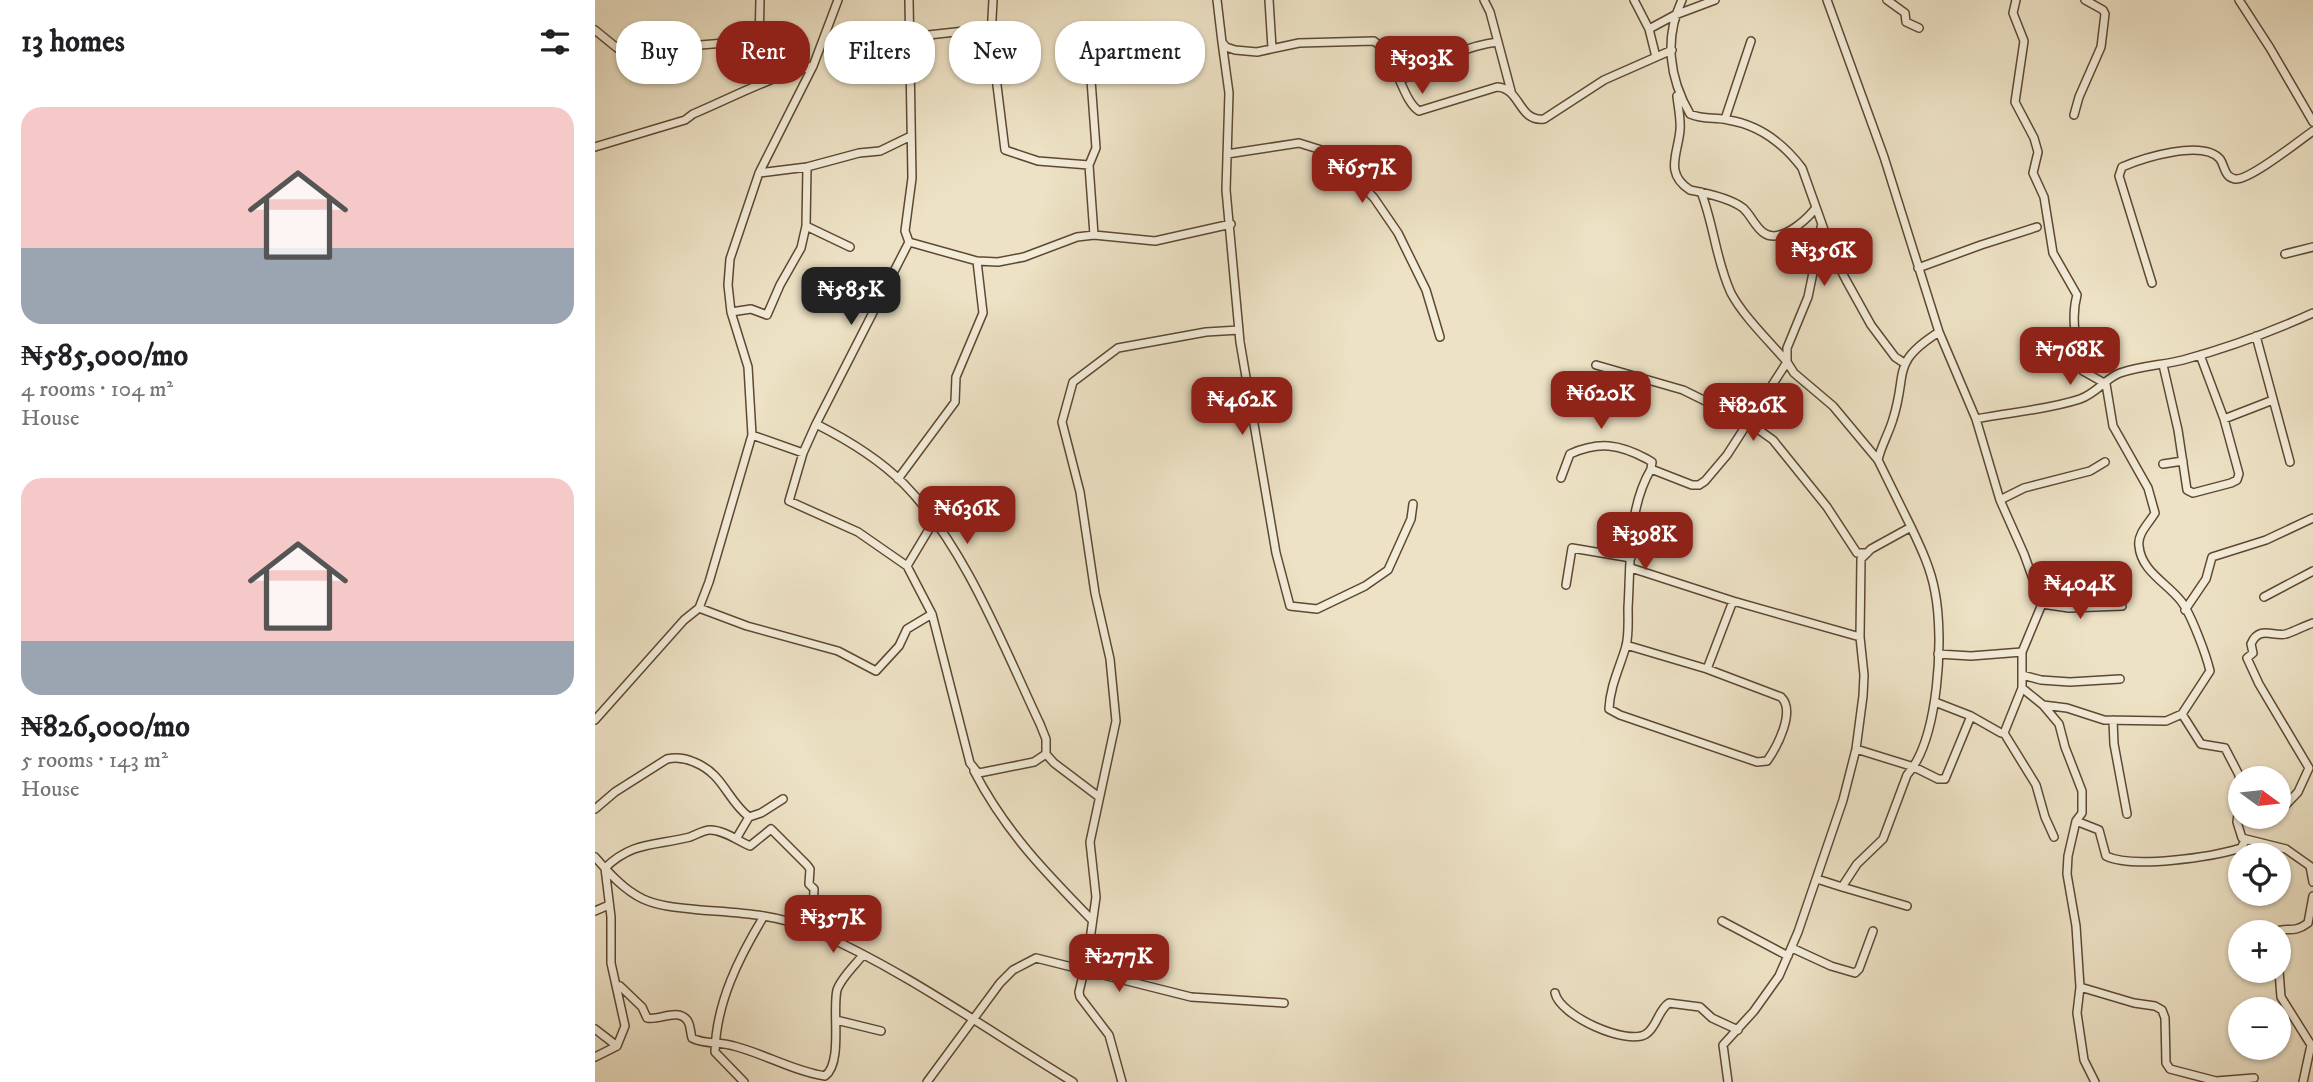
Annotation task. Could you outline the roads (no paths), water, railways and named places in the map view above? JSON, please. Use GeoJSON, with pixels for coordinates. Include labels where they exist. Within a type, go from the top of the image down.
{"type":"FeatureCollection","features":[{"type":"Feature","properties":{"kind":"street"},"geometry":{"type":"LineString","coordinates":[[760,0],[760,21]]}},
{"type":"Feature","properties":{"kind":"street"},"geometry":{"type":"LineString","coordinates":[[595,720],[684,620],[699,608],[709,582],[752,435],[748,367],[731,312],[728,285],[730,259],[759,173],[813,66],[838,0]]}},
{"type":"Feature","properties":{"kind":"street"},"geometry":{"type":"LineString","coordinates":[[909,0],[910,21]]}},
{"type":"Feature","properties":{"kind":"street"},"geometry":{"type":"LineString","coordinates":[[992,21],[993,0]]}},
{"type":"Feature","properties":{"kind":"street"},"geometry":{"type":"LineString","coordinates":[[1217,0],[1229,93],[1226,190],[1239,330],[1276,553],[1290,606],[1317,609],[1365,586],[1388,570],[1411,519],[1413,504]]}},
{"type":"Feature","properties":{"kind":"street"},"geometry":{"type":"LineString","coordinates":[[1269,0],[1272,48]]}},
{"type":"Feature","properties":{"kind":"street"},"geometry":{"type":"LineString","coordinates":[[1484,0],[1490,12],[1511,91],[1526,115],[1535,120],[1545,119],[1604,80],[1672,50]]}},
{"type":"Feature","properties":{"kind":"street"},"geometry":{"type":"LineString","coordinates":[[1634,0],[1649,29],[1656,57]]}},
{"type":"Feature","properties":{"kind":"street"},"geometry":{"type":"LineString","coordinates":[[1682,0],[1675,15],[1672,50],[1680,128],[1673,160],[1674,169],[1684,186],[1737,204],[1746,210],[1765,234],[1776,236],[1803,223],[1815,209]]}},
{"type":"Feature","properties":{"kind":"street"},"geometry":{"type":"LineString","coordinates":[[1649,29],[1675,15],[1715,0]]}},
{"type":"Feature","properties":{"kind":"street"},"geometry":{"type":"LineString","coordinates":[[1827,0],[1884,157],[1939,332],[1976,419],[2000,500],[2042,604],[2022,652],[2022,688],[2004,733]]}},
{"type":"Feature","properties":{"kind":"street"},"geometry":{"type":"LineString","coordinates":[[1887,0],[1905,13],[1906,22],[1919,28]]}},
{"type":"Feature","properties":{"kind":"street"},"geometry":{"type":"LineString","coordinates":[[2016,0],[2013,13],[2024,41],[2015,102],[2035,138],[2038,152],[2033,173],[2044,197],[2053,253],[2077,295],[2073,308],[2083,371],[2106,384]]}},
{"type":"Feature","properties":{"kind":"street"},"geometry":{"type":"LineString","coordinates":[[2074,116],[2079,97],[2101,47],[2105,14],[2103,10],[2085,0]]}},
{"type":"Feature","properties":{"kind":"street"},"geometry":{"type":"LineString","coordinates":[[2239,0],[2313,122]]}},
{"type":"Feature","properties":{"kind":"street"},"geometry":{"type":"LineString","coordinates":[[595,30],[617,48],[625,51],[716,43]]}},
{"type":"Feature","properties":{"kind":"street"},"geometry":{"type":"LineString","coordinates":[[1222,42],[1226,47],[1235,50],[1257,52],[1299,43],[1374,41],[1401,80],[1410,105],[1419,111],[1497,87],[1506,87],[1511,91]]}},
{"type":"Feature","properties":{"kind":"street"},"geometry":{"type":"LineString","coordinates":[[1725,119],[1751,41]]}},
{"type":"Feature","properties":{"kind":"street"},"geometry":{"type":"LineString","coordinates":[[1401,80],[1443,58],[1483,44],[1499,43]]}},
{"type":"Feature","properties":{"kind":"street"},"geometry":{"type":"LineString","coordinates":[[595,147],[685,120],[759,84]]}},
{"type":"Feature","properties":{"kind":"street"},"geometry":{"type":"LineString","coordinates":[[910,84],[912,178],[905,231],[909,242],[816,424],[803,453],[789,501],[858,532],[907,566],[932,614],[970,764],[989,800],[1033,860],[1092,920]]}},
{"type":"Feature","properties":{"kind":"street"},"geometry":{"type":"LineString","coordinates":[[997,84],[1005,150],[1038,162],[1089,165]]}},
{"type":"Feature","properties":{"kind":"street"},"geometry":{"type":"LineString","coordinates":[[1091,84],[1096,148],[1089,165],[1094,235]]}},
{"type":"Feature","properties":{"kind":"street"},"geometry":{"type":"LineString","coordinates":[[1677,92],[1690,114],[1707,119],[1725,119],[1759,130],[1783,145],[1802,168],[1833,256],[1871,325],[1895,357],[1904,363]]}},
{"type":"Feature","properties":{"kind":"street"},"geometry":{"type":"LineString","coordinates":[[2152,283],[2119,176],[2122,167],[2198,149],[2211,151],[2221,160],[2226,173],[2233,179],[2240,179],[2313,131]]}},
{"type":"Feature","properties":{"kind":"street"},"geometry":{"type":"LineString","coordinates":[[759,173],[807,167],[859,153],[880,152],[911,136]]}},
{"type":"Feature","properties":{"kind":"street"},"geometry":{"type":"LineString","coordinates":[[1227,154],[1299,143],[1331,153],[1374,198],[1398,233],[1426,290],[1440,337]]}},
{"type":"Feature","properties":{"kind":"street"},"geometry":{"type":"LineString","coordinates":[[731,312],[751,309],[767,315],[780,285],[797,257],[806,226],[807,167]]}},
{"type":"Feature","properties":{"kind":"street"},"geometry":{"type":"LineString","coordinates":[[1701,192],[1709,214],[1719,260],[1732,294],[1794,373],[1832,406],[1878,460],[1926,558],[1936,593],[1939,629],[1935,702],[1927,734],[1914,767],[1907,775],[1883,839],[1857,864],[1842,887]]}},
{"type":"Feature","properties":{"kind":"street"},"geometry":{"type":"LineString","coordinates":[[1651,469],[1692,485],[1699,485],[1727,454],[1787,362],[1787,348],[1808,297],[1820,239],[1821,219]]}},
{"type":"Feature","properties":{"kind":"street"},"geometry":{"type":"LineString","coordinates":[[909,242],[977,261],[998,262],[1024,257],[1077,237],[1094,235],[1155,241],[1231,224]]}},
{"type":"Feature","properties":{"kind":"street"},"geometry":{"type":"LineString","coordinates":[[806,226],[850,247]]}},
{"type":"Feature","properties":{"kind":"street"},"geometry":{"type":"LineString","coordinates":[[1918,268],[1981,244],[2037,227]]}},
{"type":"Feature","properties":{"kind":"street"},"geometry":{"type":"LineString","coordinates":[[2285,254],[2313,247]]}},
{"type":"Feature","properties":{"kind":"street"},"geometry":{"type":"LineString","coordinates":[[898,479],[955,402],[956,377],[983,313],[977,261]]}},
{"type":"Feature","properties":{"kind":"street"},"geometry":{"type":"LineString","coordinates":[[1976,419],[2014,411],[2050,408],[2097,392],[2120,373],[2200,355],[2313,313]]}},
{"type":"Feature","properties":{"kind":"street"},"geometry":{"type":"LineString","coordinates":[[1122,1082],[1109,1035],[1079,992],[1096,888],[1090,842],[1116,721],[1114,685],[1095,593],[1080,492],[1062,422],[1073,382],[1118,348],[1206,332],[1239,330]]}},
{"type":"Feature","properties":{"kind":"street"},"geometry":{"type":"LineString","coordinates":[[1878,460],[1894,417],[1904,363],[1918,345],[1939,332]]}},
{"type":"Feature","properties":{"kind":"street"},"geometry":{"type":"LineString","coordinates":[[2256,336],[2290,462]]}},
{"type":"Feature","properties":{"kind":"street"},"geometry":{"type":"LineString","coordinates":[[2163,365],[2189,492],[2237,480],[2239,474],[2224,419],[2200,355]]}},
{"type":"Feature","properties":{"kind":"street"},"geometry":{"type":"LineString","coordinates":[[1596,365],[1683,390],[1748,422],[1773,440],[1827,507],[1857,553],[1867,553]]}},
{"type":"Feature","properties":{"kind":"street"},"geometry":{"type":"LineString","coordinates":[[2043,705],[2113,720],[2166,721],[2182,713],[2210,671],[2183,603],[2154,575],[2141,556],[2139,537],[2155,513],[2148,488],[2113,426],[2106,384]]}},
{"type":"Feature","properties":{"kind":"street"},"geometry":{"type":"LineString","coordinates":[[2224,419],[2273,400]]}},
{"type":"Feature","properties":{"kind":"street"},"geometry":{"type":"LineString","coordinates":[[816,424],[878,461],[898,479],[934,521],[990,617],[1040,724],[1048,747],[1046,754],[1034,762],[978,773],[974,770]]}},
{"type":"Feature","properties":{"kind":"street"},"geometry":{"type":"LineString","coordinates":[[752,435],[803,453]]}},
{"type":"Feature","properties":{"kind":"street"},"geometry":{"type":"LineString","coordinates":[[1561,478],[1570,454],[1589,446],[1607,445],[1651,461],[1651,469],[1638,500],[1631,558],[1626,645],[1618,664],[1609,709],[1757,762],[1767,761],[1785,722],[1785,701],[1751,684],[1626,645]]}},
{"type":"Feature","properties":{"kind":"street"},"geometry":{"type":"LineString","coordinates":[[2164,464],[2183,461]]}},
{"type":"Feature","properties":{"kind":"street"},"geometry":{"type":"LineString","coordinates":[[2000,500],[2024,488],[2090,471],[2105,462]]}},
{"type":"Feature","properties":{"kind":"street"},"geometry":{"type":"LineString","coordinates":[[2185,610],[2206,579],[2212,557],[2266,540],[2313,518]]}},
{"type":"Feature","properties":{"kind":"street"},"geometry":{"type":"LineString","coordinates":[[907,566],[934,521]]}},
{"type":"Feature","properties":{"kind":"street"},"geometry":{"type":"LineString","coordinates":[[1728,1082],[1723,1045],[1738,1030],[1779,976],[1790,952],[1817,879],[1856,749],[1864,675],[1860,637],[1861,559],[1911,527]]}},
{"type":"Feature","properties":{"kind":"street"},"geometry":{"type":"LineString","coordinates":[[1566,586],[1572,548],[1631,558]]}},
{"type":"Feature","properties":{"kind":"street"},"geometry":{"type":"LineString","coordinates":[[1631,568],[1733,601],[1860,637]]}},
{"type":"Feature","properties":{"kind":"street"},"geometry":{"type":"LineString","coordinates":[[2264,597],[2313,571]]}},
{"type":"Feature","properties":{"kind":"street"},"geometry":{"type":"LineString","coordinates":[[1707,669],[1733,601]]}},
{"type":"Feature","properties":{"kind":"street"},"geometry":{"type":"LineString","coordinates":[[2042,604],[2069,608],[2122,606]]}},
{"type":"Feature","properties":{"kind":"street"},"geometry":{"type":"LineString","coordinates":[[699,608],[747,626],[838,652],[876,671],[899,646],[907,629],[932,614]]}},
{"type":"Feature","properties":{"kind":"street"},"geometry":{"type":"LineString","coordinates":[[2291,799],[2298,792],[2309,768],[2259,684],[2247,658],[2253,653],[2251,644],[2255,638],[2268,632],[2284,634],[2313,623]]}},
{"type":"Feature","properties":{"kind":"street"},"geometry":{"type":"LineString","coordinates":[[1938,654],[1971,656],[2022,652]]}},
{"type":"Feature","properties":{"kind":"street"},"geometry":{"type":"LineString","coordinates":[[2022,675],[2041,680],[2070,682],[2120,679]]}},
{"type":"Feature","properties":{"kind":"street"},"geometry":{"type":"LineString","coordinates":[[2022,688],[2043,705],[2059,724],[2065,747],[2079,779],[2082,813],[2076,821],[2067,874],[2076,926],[2080,987],[2077,1013],[2084,1060],[2095,1082]]}},
{"type":"Feature","properties":{"kind":"street"},"geometry":{"type":"LineString","coordinates":[[1935,702],[2004,733],[2036,785],[2054,837]]}},
{"type":"Feature","properties":{"kind":"street"},"geometry":{"type":"LineString","coordinates":[[2182,713],[2201,744],[2225,748],[2234,766]]}},
{"type":"Feature","properties":{"kind":"street"},"geometry":{"type":"LineString","coordinates":[[1856,749],[1914,767],[1938,779],[1945,779],[1971,716]]}},
{"type":"Feature","properties":{"kind":"street"},"geometry":{"type":"LineString","coordinates":[[2113,720],[2114,744],[2127,814]]}},
{"type":"Feature","properties":{"kind":"street"},"geometry":{"type":"LineString","coordinates":[[1046,754],[1099,797]]}},
{"type":"Feature","properties":{"kind":"street"},"geometry":{"type":"LineString","coordinates":[[595,809],[626,785],[674,757],[709,768],[749,817]]}},
{"type":"Feature","properties":{"kind":"street"},"geometry":{"type":"LineString","coordinates":[[736,839],[749,817],[783,799]]}},
{"type":"Feature","properties":{"kind":"street"},"geometry":{"type":"LineString","coordinates":[[2076,821],[2099,830],[2106,856],[2134,861],[2221,854],[2241,848],[2246,839]]}},
{"type":"Feature","properties":{"kind":"street"},"geometry":{"type":"LineString","coordinates":[[605,868],[627,850],[643,845],[690,837],[709,830],[750,846],[771,829],[810,869],[809,884],[814,889],[809,928]]}},
{"type":"Feature","properties":{"kind":"street"},"geometry":{"type":"LineString","coordinates":[[2240,830],[2242,838],[2286,849],[2310,866],[2313,882]]}},
{"type":"Feature","properties":{"kind":"street"},"geometry":{"type":"LineString","coordinates":[[595,858],[625,888],[654,903],[764,916],[809,928],[863,955],[1073,1082]]}},
{"type":"Feature","properties":{"kind":"street"},"geometry":{"type":"LineString","coordinates":[[595,1057],[617,1046],[625,1026],[611,963],[605,868]]}},
{"type":"Feature","properties":{"kind":"street"},"geometry":{"type":"LineString","coordinates":[[1817,879],[1907,905]]}},
{"type":"Feature","properties":{"kind":"street"},"geometry":{"type":"LineString","coordinates":[[2291,931],[2298,931],[2308,923],[2313,896]]}},
{"type":"Feature","properties":{"kind":"street"},"geometry":{"type":"LineString","coordinates":[[595,911],[609,905]]}},
{"type":"Feature","properties":{"kind":"street"},"geometry":{"type":"LineString","coordinates":[[744,1082],[717,1056],[715,1042],[719,1014],[743,952],[764,916]]}},
{"type":"Feature","properties":{"kind":"street"},"geometry":{"type":"LineString","coordinates":[[1722,921],[1790,952],[1855,973],[1873,932]]}},
{"type":"Feature","properties":{"kind":"street"},"geometry":{"type":"LineString","coordinates":[[615,977],[622,991],[630,993],[647,1018],[682,1016],[689,1022],[692,1038],[703,1044],[715,1042],[745,1049],[825,1076],[831,1069],[837,989],[863,955]]}},
{"type":"Feature","properties":{"kind":"street"},"geometry":{"type":"LineString","coordinates":[[927,1082],[1000,982],[1013,970],[1036,958],[1191,998],[1284,1003]]}},
{"type":"Feature","properties":{"kind":"street"},"geometry":{"type":"LineString","coordinates":[[2280,983],[2281,997],[2311,1045],[2304,1082]]}},
{"type":"Feature","properties":{"kind":"street"},"geometry":{"type":"LineString","coordinates":[[2080,987],[2162,1010],[2165,1018],[2166,1063],[2169,1069],[2216,1081],[2254,1078]]}},
{"type":"Feature","properties":{"kind":"street"},"geometry":{"type":"LineString","coordinates":[[1555,993],[1560,1006],[1583,1022],[1613,1032],[1645,1035],[1669,1003],[1700,1007],[1712,1018],[1738,1030]]}},
{"type":"Feature","properties":{"kind":"street"},"geometry":{"type":"LineString","coordinates":[[836,1020],[881,1031]]}},
{"type":"Feature","properties":{"kind":"street"},"geometry":{"type":"LineString","coordinates":[[595,1029],[617,1046]]}}]}
